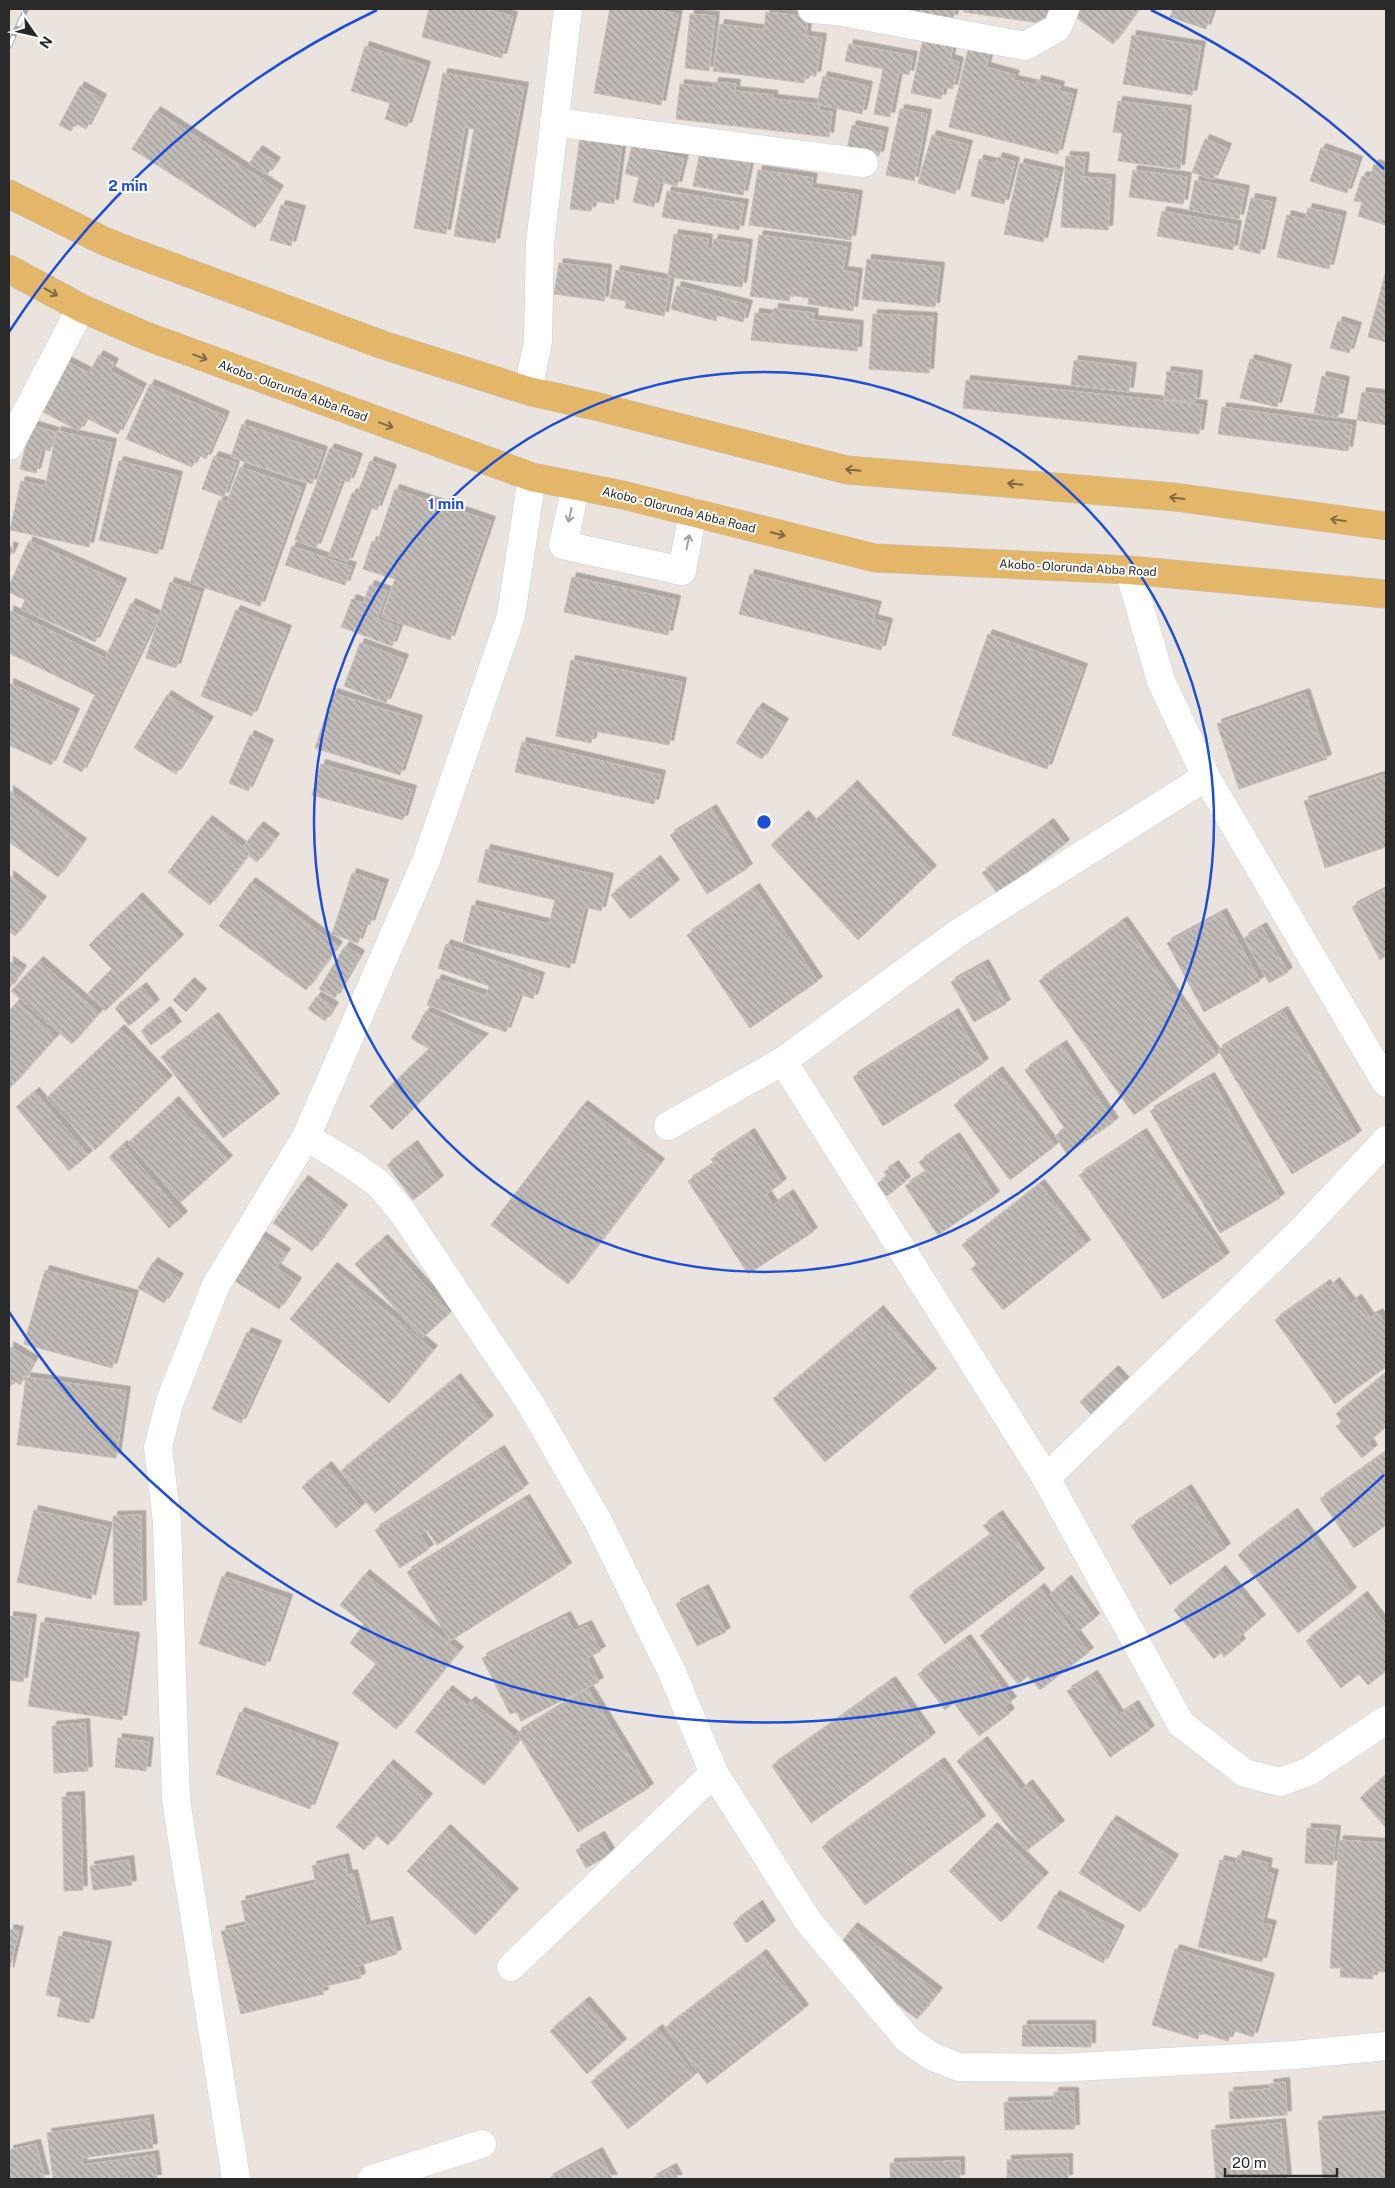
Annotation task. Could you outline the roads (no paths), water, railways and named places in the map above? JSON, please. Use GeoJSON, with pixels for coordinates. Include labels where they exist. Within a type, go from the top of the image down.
{"type":"FeatureCollection","features":[{"type":"Feature","properties":{"kind":"main road"},"geometry":{"type":"LineString","coordinates":[[9,194],[104,241],[382,345],[528,391],[595,406],[846,470],[1175,497],[1386,526]]}},
{"type":"Feature","properties":{"kind":"main road","name":"Akobo - Olorunda Abba Road"},"geometry":{"type":"LineString","coordinates":[[9,269],[81,308],[194,355],[532,477],[623,495],[875,558],[1129,570],[1386,594]]}},
{"type":"Feature","properties":{"kind":"street"},"geometry":{"type":"LineString","coordinates":[[528,391],[538,341],[540,244],[568,9]]}},
{"type":"Feature","properties":{"kind":"street"},"geometry":{"type":"LineString","coordinates":[[812,9],[845,12],[1025,46],[1057,28],[1065,9]]}},
{"type":"Feature","properties":{"kind":"street"},"geometry":{"type":"LineString","coordinates":[[554,122],[864,163]]}},
{"type":"Feature","properties":{"kind":"street"},"geometry":{"type":"LineString","coordinates":[[9,446],[81,308]]}},
{"type":"Feature","properties":{"kind":"street"},"geometry":{"type":"LineString","coordinates":[[236,2179],[176,1800],[167,1522],[158,1447],[170,1401],[216,1285],[306,1137],[426,861],[511,616],[532,477]]}},
{"type":"Feature","properties":{"kind":"street"},"geometry":{"type":"LineString","coordinates":[[576,486],[563,545],[682,571],[693,512]]}},
{"type":"Feature","properties":{"kind":"street"},"geometry":{"type":"LineString","coordinates":[[1129,570],[1161,680],[1206,777],[1386,1083]]}},
{"type":"Feature","properties":{"kind":"street"},"geometry":{"type":"LineString","coordinates":[[668,1126],[783,1061],[958,933],[1206,777]]}},
{"type":"Feature","properties":{"kind":"street"},"geometry":{"type":"LineString","coordinates":[[783,1061],[1046,1478],[1181,1724],[1245,1773],[1280,1782],[1308,1772],[1386,1720]]}},
{"type":"Feature","properties":{"kind":"street"},"geometry":{"type":"LineString","coordinates":[[306,1137],[351,1164],[379,1184],[403,1213],[530,1403],[598,1521],[671,1670],[714,1773],[808,1921],[908,2040],[933,2057],[960,2068],[1056,2068],[1294,2055],[1386,2046]]}},
{"type":"Feature","properties":{"kind":"street"},"geometry":{"type":"LineString","coordinates":[[1046,1478],[1303,1229],[1386,1140]]}},
{"type":"Feature","properties":{"kind":"street"},"geometry":{"type":"LineString","coordinates":[[511,1967],[714,1773]]}},
{"type":"Feature","properties":{"kind":"street"},"geometry":{"type":"LineString","coordinates":[[372,2179],[482,2144]]}},
{"type":"Feature","properties":{"kind":"railway"},"geometry":{"type":"LineString","coordinates":[[9,46],[26,9]]}}]}
